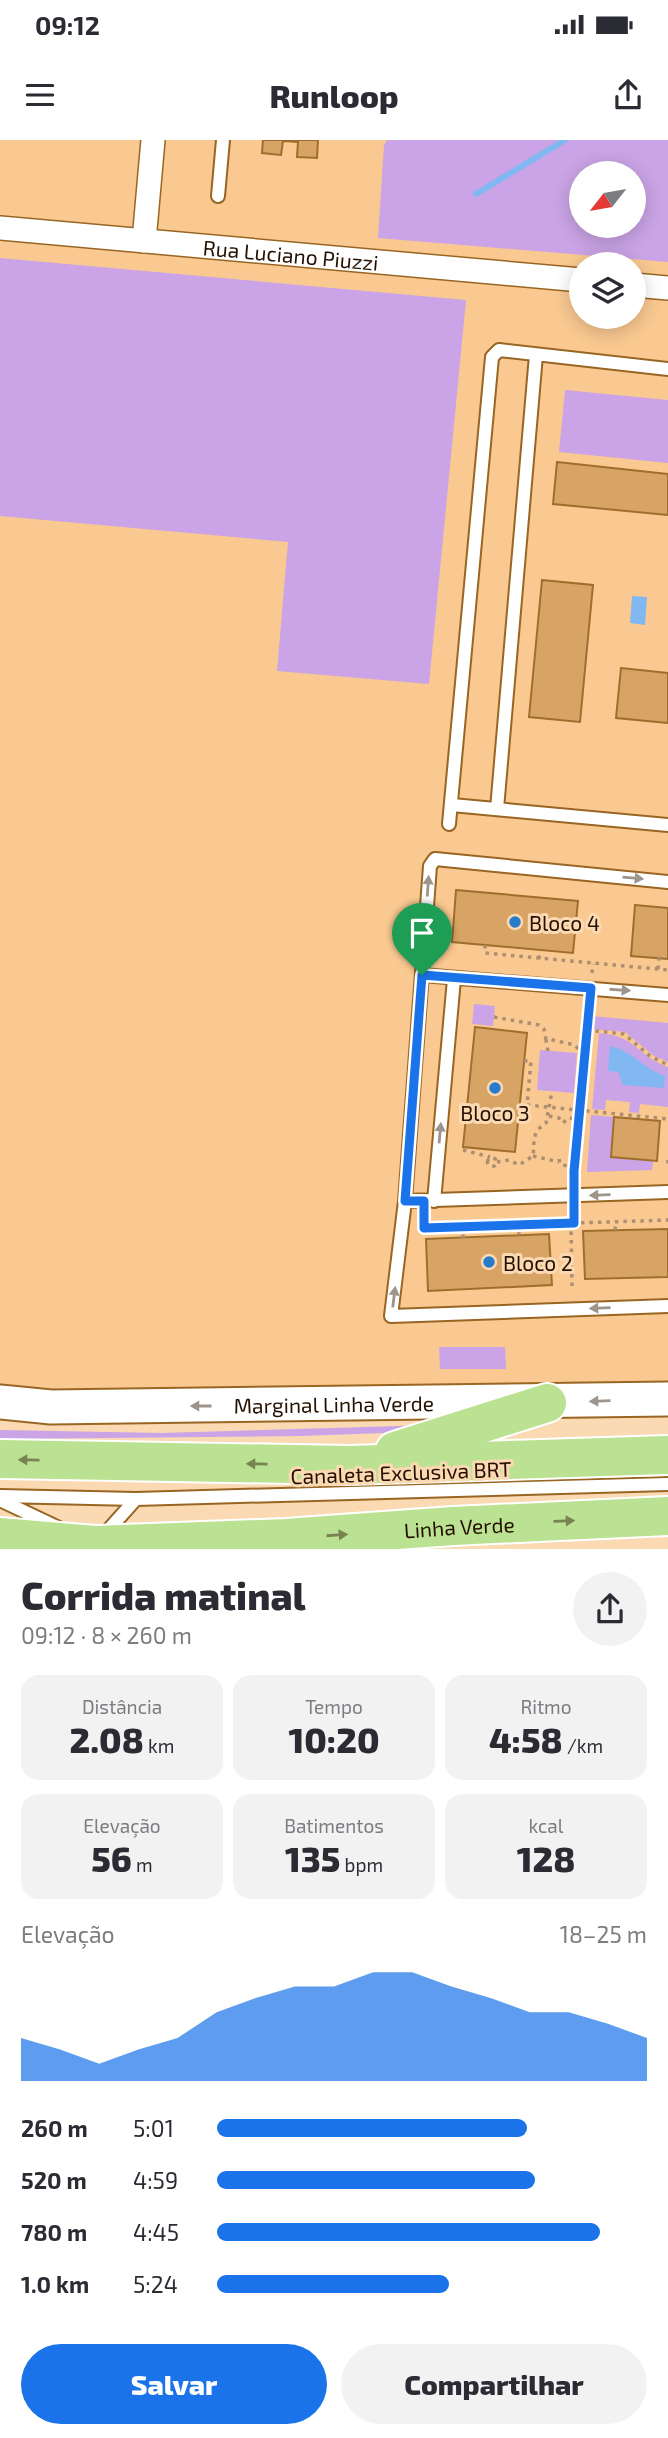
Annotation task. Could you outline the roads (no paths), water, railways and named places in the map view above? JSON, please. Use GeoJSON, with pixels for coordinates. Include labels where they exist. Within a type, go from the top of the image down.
{"type":"FeatureCollection","features":[{"type":"Feature","properties":{"kind":"highway"},"geometry":{"type":"LineString","coordinates":[[349,1465],[547,1403]]}},
{"type":"Feature","properties":{"kind":"highway"},"geometry":{"type":"LineString","coordinates":[[0,1459],[349,1465],[668,1455]]}},
{"type":"Feature","properties":{"kind":"highway","name":"Linha Verde"},"geometry":{"type":"LineString","coordinates":[[0,1537],[96,1547],[286,1538],[453,1526],[668,1517]]}},
{"type":"Feature","properties":{"kind":"main road","name":"Marginal Linha Verde"},"geometry":{"type":"LineString","coordinates":[[0,1402],[51,1407],[547,1403],[668,1399]]}},
{"type":"Feature","properties":{"kind":"street"},"geometry":{"type":"LineString","coordinates":[[144,241],[153,140]]}},
{"type":"Feature","properties":{"kind":"street","name":"Rua Luciano Piuzzi"},"geometry":{"type":"LineString","coordinates":[[0,228],[569,279]]}},
{"type":"Feature","properties":{"kind":"street"},"geometry":{"type":"LineString","coordinates":[[646,286],[668,288]]}},
{"type":"Feature","properties":{"kind":"lane"},"geometry":{"type":"LineString","coordinates":[[218,196],[223,140]]}},
{"type":"Feature","properties":{"kind":"lane"},"geometry":{"type":"LineString","coordinates":[[449,824],[492,357],[499,350],[668,369]]}},
{"type":"Feature","properties":{"kind":"lane"},"geometry":{"type":"LineString","coordinates":[[497,809],[536,355]]}},
{"type":"Feature","properties":{"kind":"lane"},"geometry":{"type":"LineString","coordinates":[[452,805],[668,825]]}},
{"type":"Feature","properties":{"kind":"lane"},"geometry":{"type":"LineString","coordinates":[[668,882],[435,859],[430,866],[405,1201],[391,1316],[668,1306]]}},
{"type":"Feature","properties":{"kind":"lane"},"geometry":{"type":"LineString","coordinates":[[422,975],[668,995]]}},
{"type":"Feature","properties":{"kind":"lane"},"geometry":{"type":"LineString","coordinates":[[429,1201],[454,979]]}},
{"type":"Feature","properties":{"kind":"lane"},"geometry":{"type":"LineString","coordinates":[[405,1201],[668,1192]]}},
{"type":"Feature","properties":{"kind":"lane","name":"Canaleta Exclusiva BRT"},"geometry":{"type":"LineString","coordinates":[[0,1498],[136,1499],[668,1484]]}},
{"type":"Feature","properties":{"kind":"lane","name":"Canaleta Exclusiva BRT"},"geometry":{"type":"LineString","coordinates":[[0,1498],[96,1547]]}},
{"type":"Feature","properties":{"kind":"lane"},"geometry":{"type":"LineString","coordinates":[[96,1547],[136,1499]]}},
{"type":"Feature","properties":{"kind":"water"},"geometry":{"type":"Polygon","coordinates":[[[632,596],[647,597],[645,625],[630,623],[632,596]]]}},
{"type":"Feature","properties":{"kind":"water"},"geometry":{"type":"Polygon","coordinates":[[[610,1046],[624,1051],[665,1076],[664,1088],[623,1085],[618,1072],[608,1071],[610,1046]]]}},
{"type":"Feature","properties":{"kind":"waterway"},"geometry":{"type":"LineString","coordinates":[[476,194],[565,140]]}},
{"type":"Feature","properties":{"kind":"place","name":"Bloco 4"},"geometry":{"type":"Point","coordinates":[515,922]}},
{"type":"Feature","properties":{"kind":"place","name":"Bloco 3"},"geometry":{"type":"Point","coordinates":[495,1088]}},
{"type":"Feature","properties":{"kind":"place","name":"Bloco 2"},"geometry":{"type":"Point","coordinates":[489,1262]}}]}
